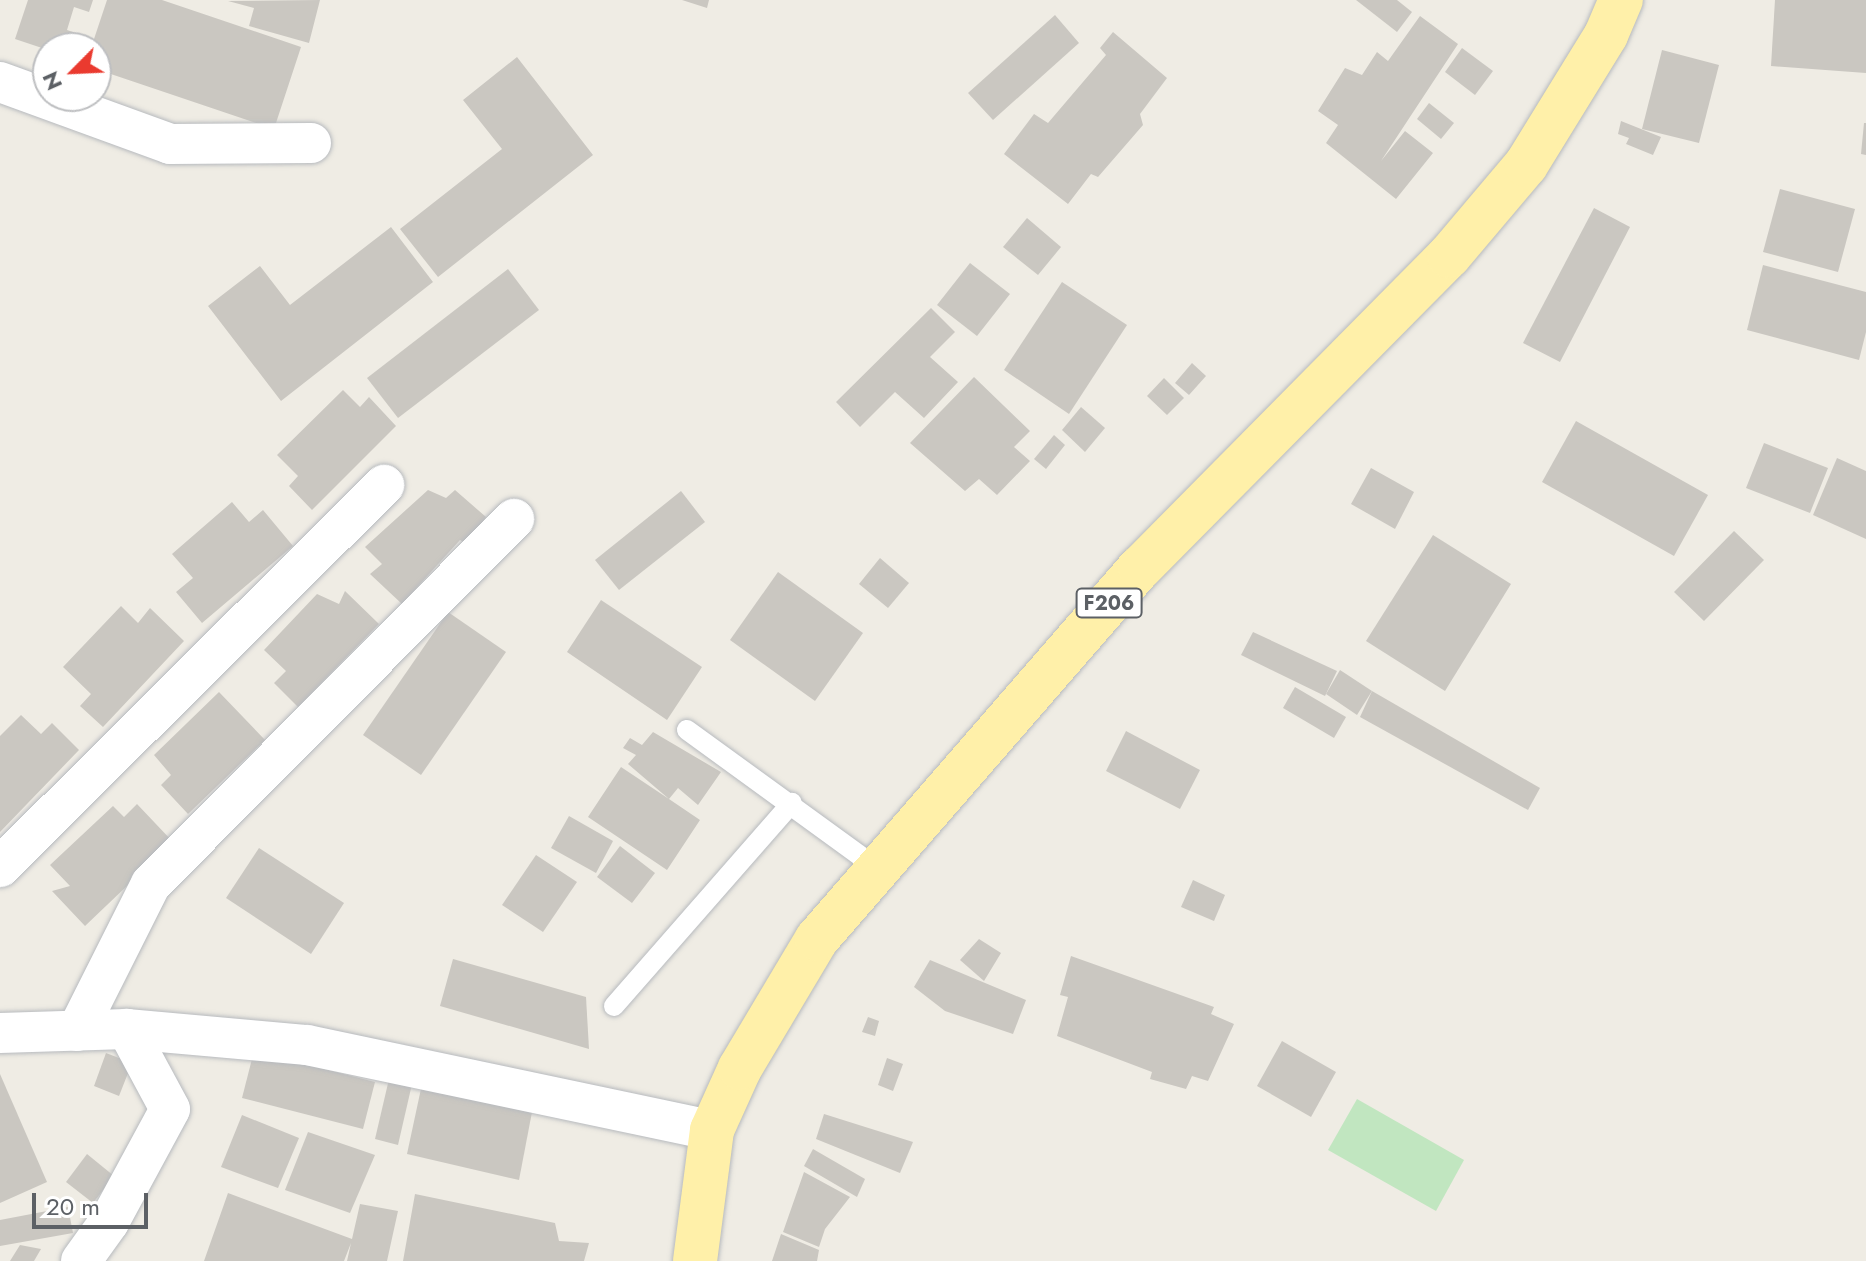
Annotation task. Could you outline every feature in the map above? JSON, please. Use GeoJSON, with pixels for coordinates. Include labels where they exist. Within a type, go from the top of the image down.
{"type":"FeatureCollection","features":[{"type":"Feature","properties":{"kind":"main road","name":"F206"},"geometry":{"type":"LineString","coordinates":[[695,1261],[712,1130],[785,989],[817,939],[1140,568],[1449,256],[1526,165],[1606,35],[1621,0]]}},
{"type":"Feature","properties":{"kind":"street"},"geometry":{"type":"LineString","coordinates":[[0,82],[170,144],[311,143]]}},
{"type":"Feature","properties":{"kind":"street"},"geometry":{"type":"LineString","coordinates":[[0,867],[384,485]]}},
{"type":"Feature","properties":{"kind":"street"},"geometry":{"type":"LineString","coordinates":[[77,1031],[151,884],[514,519]]}},
{"type":"Feature","properties":{"kind":"street"},"geometry":{"type":"LineString","coordinates":[[81,1261],[109,1222],[170,1109],[127,1029]]}},
{"type":"Feature","properties":{"kind":"street"},"geometry":{"type":"LineString","coordinates":[[0,1033],[127,1029],[307,1045],[712,1130]]}},
{"type":"Feature","properties":{"kind":"lane"},"geometry":{"type":"LineString","coordinates":[[687,730],[792,803],[880,870]]}},
{"type":"Feature","properties":{"kind":"lane"},"geometry":{"type":"LineString","coordinates":[[614,1006],[792,803]]}},
{"type":"Feature","properties":{"kind":"green space"},"geometry":{"type":"Polygon","coordinates":[[[1357,1099],[1464,1160],[1436,1211],[1328,1150],[1357,1099]]]}},
{"type":"Feature","properties":{"kind":"building"},"geometry":{"type":"Polygon","coordinates":[[[28,0],[93,0],[89,12],[74,7],[67,30],[73,32],[32,32],[32,45],[15,39],[28,0]]]}},
{"type":"Feature","properties":{"kind":"building"},"geometry":{"type":"Polygon","coordinates":[[[107,0],[162,0],[301,47],[274,129],[112,74],[112,32],[96,32],[107,0]]]}},
{"type":"Feature","properties":{"kind":"building"},"geometry":{"type":"Polygon","coordinates":[[[320,0],[309,43],[249,26],[254,8],[228,1],[320,0]]]}},
{"type":"Feature","properties":{"kind":"building"},"geometry":{"type":"Polygon","coordinates":[[[682,0],[709,0],[707,8],[682,0]]]}},
{"type":"Feature","properties":{"kind":"building"},"geometry":{"type":"Polygon","coordinates":[[[1356,0],[1397,0],[1412,12],[1397,32],[1356,0]]]}},
{"type":"Feature","properties":{"kind":"building"},"geometry":{"type":"Polygon","coordinates":[[[1775,0],[1866,0],[1866,73],[1771,66],[1775,0]]]}},
{"type":"Feature","properties":{"kind":"building"},"geometry":{"type":"Polygon","coordinates":[[[1055,15],[1079,43],[993,120],[968,93],[1055,15]]]}},
{"type":"Feature","properties":{"kind":"building"},"geometry":{"type":"Polygon","coordinates":[[[1420,16],[1458,44],[1381,161],[1405,131],[1433,153],[1396,199],[1326,143],[1338,125],[1318,111],[1345,68],[1362,75],[1377,52],[1388,61],[1420,16]]]}},
{"type":"Feature","properties":{"kind":"building"},"geometry":{"type":"Polygon","coordinates":[[[1113,32],[1167,78],[1140,114],[1143,125],[1098,177],[1091,174],[1068,204],[1004,154],[1034,114],[1048,123],[1106,55],[1100,48],[1113,32]]]}},
{"type":"Feature","properties":{"kind":"building"},"geometry":{"type":"Polygon","coordinates":[[[1462,48],[1493,71],[1475,95],[1445,72],[1462,48]]]}},
{"type":"Feature","properties":{"kind":"building"},"geometry":{"type":"Polygon","coordinates":[[[1662,50],[1719,65],[1699,143],[1642,129],[1662,50]]]}},
{"type":"Feature","properties":{"kind":"building"},"geometry":{"type":"Polygon","coordinates":[[[517,57],[593,155],[438,277],[400,229],[502,149],[463,100],[517,57]]]}},
{"type":"Feature","properties":{"kind":"building"},"geometry":{"type":"Polygon","coordinates":[[[1429,103],[1454,123],[1441,139],[1417,119],[1429,103]]]}},
{"type":"Feature","properties":{"kind":"building"},"geometry":{"type":"Polygon","coordinates":[[[1621,121],[1661,137],[1653,155],[1626,144],[1629,138],[1618,134],[1621,121]]]}},
{"type":"Feature","properties":{"kind":"building"},"geometry":{"type":"Polygon","coordinates":[[[1866,123],[1866,155],[1861,154],[1866,123]]]}},
{"type":"Feature","properties":{"kind":"building"},"geometry":{"type":"Polygon","coordinates":[[[1780,189],[1855,209],[1838,272],[1763,252],[1780,189]]]}},
{"type":"Feature","properties":{"kind":"building"},"geometry":{"type":"Polygon","coordinates":[[[1594,208],[1630,227],[1560,362],[1523,343],[1594,208]]]}},
{"type":"Feature","properties":{"kind":"building"},"geometry":{"type":"Polygon","coordinates":[[[1027,218],[1061,247],[1038,275],[1003,247],[1027,218]]]}},
{"type":"Feature","properties":{"kind":"building"},"geometry":{"type":"Polygon","coordinates":[[[391,227],[433,282],[281,401],[208,306],[260,266],[290,305],[391,227]]]}},
{"type":"Feature","properties":{"kind":"building"},"geometry":{"type":"Polygon","coordinates":[[[970,263],[1010,294],[977,336],[937,305],[970,263]]]}},
{"type":"Feature","properties":{"kind":"building"},"geometry":{"type":"Polygon","coordinates":[[[1763,265],[1866,292],[1866,332],[1859,360],[1747,330],[1763,265]]]}},
{"type":"Feature","properties":{"kind":"building"},"geometry":{"type":"Polygon","coordinates":[[[508,269],[539,310],[398,418],[367,378],[508,269]]]}},
{"type":"Feature","properties":{"kind":"building"},"geometry":{"type":"Polygon","coordinates":[[[1062,282],[1127,325],[1069,414],[1004,370],[1062,282]]]}},
{"type":"Feature","properties":{"kind":"building"},"geometry":{"type":"Polygon","coordinates":[[[931,308],[955,332],[930,357],[958,382],[924,418],[895,392],[860,427],[836,402],[931,308]]]}},
{"type":"Feature","properties":{"kind":"building"},"geometry":{"type":"Polygon","coordinates":[[[1192,363],[1206,376],[1189,395],[1175,383],[1192,363]]]}},
{"type":"Feature","properties":{"kind":"building"},"geometry":{"type":"Polygon","coordinates":[[[974,377],[1030,431],[1014,447],[1030,461],[997,495],[979,479],[965,491],[910,443],[974,377]]]}},
{"type":"Feature","properties":{"kind":"building"},"geometry":{"type":"Polygon","coordinates":[[[1164,378],[1184,398],[1167,415],[1147,396],[1164,378]]]}},
{"type":"Feature","properties":{"kind":"building"},"geometry":{"type":"Polygon","coordinates":[[[343,390],[360,407],[369,397],[396,426],[312,510],[289,486],[298,476],[277,455],[343,390]]]}},
{"type":"Feature","properties":{"kind":"building"},"geometry":{"type":"Polygon","coordinates":[[[1081,407],[1105,428],[1085,452],[1062,430],[1081,407]]]}},
{"type":"Feature","properties":{"kind":"building"},"geometry":{"type":"Polygon","coordinates":[[[1576,421],[1708,495],[1674,556],[1542,482],[1576,421]]]}},
{"type":"Feature","properties":{"kind":"building"},"geometry":{"type":"Polygon","coordinates":[[[1054,435],[1065,445],[1046,469],[1034,459],[1054,435]]]}},
{"type":"Feature","properties":{"kind":"building"},"geometry":{"type":"Polygon","coordinates":[[[1764,443],[1828,468],[1810,513],[1746,488],[1764,443]]]}},
{"type":"Feature","properties":{"kind":"building"},"geometry":{"type":"Polygon","coordinates":[[[1837,458],[1866,471],[1866,539],[1813,515],[1837,458]]]}},
{"type":"Feature","properties":{"kind":"building"},"geometry":{"type":"Polygon","coordinates":[[[1371,468],[1414,492],[1395,529],[1351,504],[1371,468]]]}},
{"type":"Feature","properties":{"kind":"building"},"geometry":{"type":"Polygon","coordinates":[[[428,490],[446,498],[455,490],[486,517],[467,544],[460,540],[402,604],[370,574],[382,564],[365,547],[428,490]]]}},
{"type":"Feature","properties":{"kind":"building"},"geometry":{"type":"Polygon","coordinates":[[[681,491],[705,522],[619,590],[595,560],[681,491]]]}},
{"type":"Feature","properties":{"kind":"building"},"geometry":{"type":"Polygon","coordinates":[[[232,502],[249,522],[263,510],[293,546],[202,623],[176,592],[193,578],[172,554],[232,502]]]}},
{"type":"Feature","properties":{"kind":"building"},"geometry":{"type":"Polygon","coordinates":[[[1734,531],[1764,560],[1704,621],[1674,592],[1734,531]]]}},
{"type":"Feature","properties":{"kind":"building"},"geometry":{"type":"Polygon","coordinates":[[[1433,535],[1511,584],[1445,691],[1366,641],[1433,535]]]}},
{"type":"Feature","properties":{"kind":"building"},"geometry":{"type":"Polygon","coordinates":[[[880,558],[909,583],[888,608],[859,584],[880,558]]]}},
{"type":"Feature","properties":{"kind":"building"},"geometry":{"type":"Polygon","coordinates":[[[778,572],[863,633],[815,701],[730,640],[778,572]]]}},
{"type":"Feature","properties":{"kind":"building"},"geometry":{"type":"Polygon","coordinates":[[[345,591],[379,624],[298,707],[274,683],[286,671],[264,650],[317,594],[339,604],[345,591]]]}},
{"type":"Feature","properties":{"kind":"building"},"geometry":{"type":"Polygon","coordinates":[[[601,600],[702,667],[667,720],[567,652],[601,600]]]}},
{"type":"Feature","properties":{"kind":"building"},"geometry":{"type":"Polygon","coordinates":[[[121,606],[138,623],[150,608],[184,641],[103,727],[80,706],[91,694],[63,667],[121,606]]]}},
{"type":"Feature","properties":{"kind":"building"},"geometry":{"type":"Polygon","coordinates":[[[448,612],[506,652],[421,775],[363,735],[448,612]]]}},
{"type":"Feature","properties":{"kind":"building"},"geometry":{"type":"Polygon","coordinates":[[[1253,632],[1337,671],[1325,696],[1241,655],[1253,632]]]}},
{"type":"Feature","properties":{"kind":"building"},"geometry":{"type":"Polygon","coordinates":[[[1340,670],[1372,691],[1357,715],[1326,694],[1340,670]]]}},
{"type":"Feature","properties":{"kind":"building"},"geometry":{"type":"Polygon","coordinates":[[[1295,687],[1346,717],[1334,738],[1283,708],[1295,687]]]}},
{"type":"Feature","properties":{"kind":"building"},"geometry":{"type":"Polygon","coordinates":[[[1372,691],[1540,788],[1528,810],[1360,717],[1372,691]]]}},
{"type":"Feature","properties":{"kind":"building"},"geometry":{"type":"Polygon","coordinates":[[[219,692],[265,740],[188,814],[161,785],[171,775],[154,755],[219,692]]]}},
{"type":"Feature","properties":{"kind":"building"},"geometry":{"type":"Polygon","coordinates":[[[21,715],[41,734],[52,723],[79,750],[0,832],[0,736],[21,715]]]}},
{"type":"Feature","properties":{"kind":"building"},"geometry":{"type":"Polygon","coordinates":[[[1126,731],[1200,770],[1180,809],[1106,771],[1126,731]]]}},
{"type":"Feature","properties":{"kind":"building"},"geometry":{"type":"Polygon","coordinates":[[[653,732],[721,772],[698,805],[678,788],[669,799],[628,764],[636,755],[623,748],[630,738],[642,745],[653,732]]]}},
{"type":"Feature","properties":{"kind":"building"},"geometry":{"type":"Polygon","coordinates":[[[621,767],[700,820],[667,870],[588,817],[621,767]]]}},
{"type":"Feature","properties":{"kind":"building"},"geometry":{"type":"Polygon","coordinates":[[[137,804],[173,842],[85,926],[52,891],[70,886],[50,865],[113,806],[124,817],[137,804]]]}},
{"type":"Feature","properties":{"kind":"building"},"geometry":{"type":"Polygon","coordinates":[[[569,816],[613,841],[596,873],[551,848],[569,816]]]}},
{"type":"Feature","properties":{"kind":"building"},"geometry":{"type":"Polygon","coordinates":[[[620,846],[655,873],[632,903],[597,877],[620,846]]]}},
{"type":"Feature","properties":{"kind":"building"},"geometry":{"type":"Polygon","coordinates":[[[259,848],[344,903],[311,954],[226,898],[259,848]]]}},
{"type":"Feature","properties":{"kind":"building"},"geometry":{"type":"Polygon","coordinates":[[[536,855],[577,882],[543,932],[502,905],[536,855]]]}},
{"type":"Feature","properties":{"kind":"building"},"geometry":{"type":"Polygon","coordinates":[[[1193,880],[1225,895],[1214,921],[1181,907],[1193,880]]]}},
{"type":"Feature","properties":{"kind":"building"},"geometry":{"type":"Polygon","coordinates":[[[979,939],[1001,953],[984,981],[960,960],[979,939]]]}},
{"type":"Feature","properties":{"kind":"building"},"geometry":{"type":"Polygon","coordinates":[[[1071,956],[1214,1007],[1211,1014],[1234,1024],[1208,1081],[1192,1076],[1186,1089],[1150,1079],[1152,1072],[1057,1036],[1068,997],[1060,995],[1071,956]]]}},
{"type":"Feature","properties":{"kind":"building"},"geometry":{"type":"Polygon","coordinates":[[[453,959],[586,997],[589,1049],[440,1006],[453,959]]]}},
{"type":"Feature","properties":{"kind":"building"},"geometry":{"type":"Polygon","coordinates":[[[930,960],[1026,1000],[1013,1034],[945,1011],[914,987],[930,960]]]}},
{"type":"Feature","properties":{"kind":"building"},"geometry":{"type":"Polygon","coordinates":[[[868,1017],[879,1021],[875,1036],[862,1032],[868,1017]]]}},
{"type":"Feature","properties":{"kind":"building"},"geometry":{"type":"Polygon","coordinates":[[[1282,1041],[1336,1072],[1311,1117],[1257,1086],[1282,1041]]]}},
{"type":"Feature","properties":{"kind":"building"},"geometry":{"type":"Polygon","coordinates":[[[254,1051],[375,1082],[363,1129],[242,1098],[254,1051]]]}},
{"type":"Feature","properties":{"kind":"building"},"geometry":{"type":"Polygon","coordinates":[[[106,1053],[132,1063],[119,1096],[94,1086],[106,1053]]]}},
{"type":"Feature","properties":{"kind":"building"},"geometry":{"type":"Polygon","coordinates":[[[887,1058],[903,1064],[893,1091],[878,1085],[887,1058]]]}},
{"type":"Feature","properties":{"kind":"building"},"geometry":{"type":"Polygon","coordinates":[[[0,1074],[47,1182],[0,1203],[0,1074]]]}},
{"type":"Feature","properties":{"kind":"building"},"geometry":{"type":"Polygon","coordinates":[[[389,1079],[412,1084],[398,1145],[375,1139],[389,1079]]]}},
{"type":"Feature","properties":{"kind":"building"},"geometry":{"type":"Polygon","coordinates":[[[422,1084],[532,1112],[519,1180],[407,1154],[422,1084]]]}},
{"type":"Feature","properties":{"kind":"building"},"geometry":{"type":"Polygon","coordinates":[[[824,1114],[913,1142],[900,1173],[816,1139],[824,1114]]]}},
{"type":"Feature","properties":{"kind":"building"},"geometry":{"type":"Polygon","coordinates":[[[242,1115],[299,1138],[278,1188],[221,1167],[242,1115]]]}},
{"type":"Feature","properties":{"kind":"building"},"geometry":{"type":"Polygon","coordinates":[[[308,1132],[375,1155],[350,1213],[285,1190],[308,1132]]]}},
{"type":"Feature","properties":{"kind":"building"},"geometry":{"type":"Polygon","coordinates":[[[813,1149],[865,1179],[857,1197],[804,1166],[813,1149]]]}},
{"type":"Feature","properties":{"kind":"building"},"geometry":{"type":"Polygon","coordinates":[[[87,1154],[114,1176],[93,1203],[66,1182],[87,1154]]]}},
{"type":"Feature","properties":{"kind":"building"},"geometry":{"type":"Polygon","coordinates":[[[804,1172],[850,1197],[825,1229],[819,1247],[783,1232],[804,1172]]]}},
{"type":"Feature","properties":{"kind":"building"},"geometry":{"type":"Polygon","coordinates":[[[228,1193],[352,1239],[360,1204],[398,1211],[387,1261],[347,1261],[351,1243],[344,1261],[204,1261],[228,1193]]]}},
{"type":"Feature","properties":{"kind":"building"},"geometry":{"type":"Polygon","coordinates":[[[415,1194],[555,1223],[559,1241],[589,1243],[584,1261],[403,1261],[415,1194]]]}},
{"type":"Feature","properties":{"kind":"building"},"geometry":{"type":"Polygon","coordinates":[[[68,1207],[73,1233],[0,1246],[0,1220],[68,1207]]]}},
{"type":"Feature","properties":{"kind":"building"},"geometry":{"type":"Polygon","coordinates":[[[781,1234],[819,1250],[817,1261],[772,1261],[781,1234]]]}},
{"type":"Feature","properties":{"kind":"building"},"geometry":{"type":"Polygon","coordinates":[[[20,1245],[41,1249],[34,1261],[10,1261],[20,1245]]]}}]}
